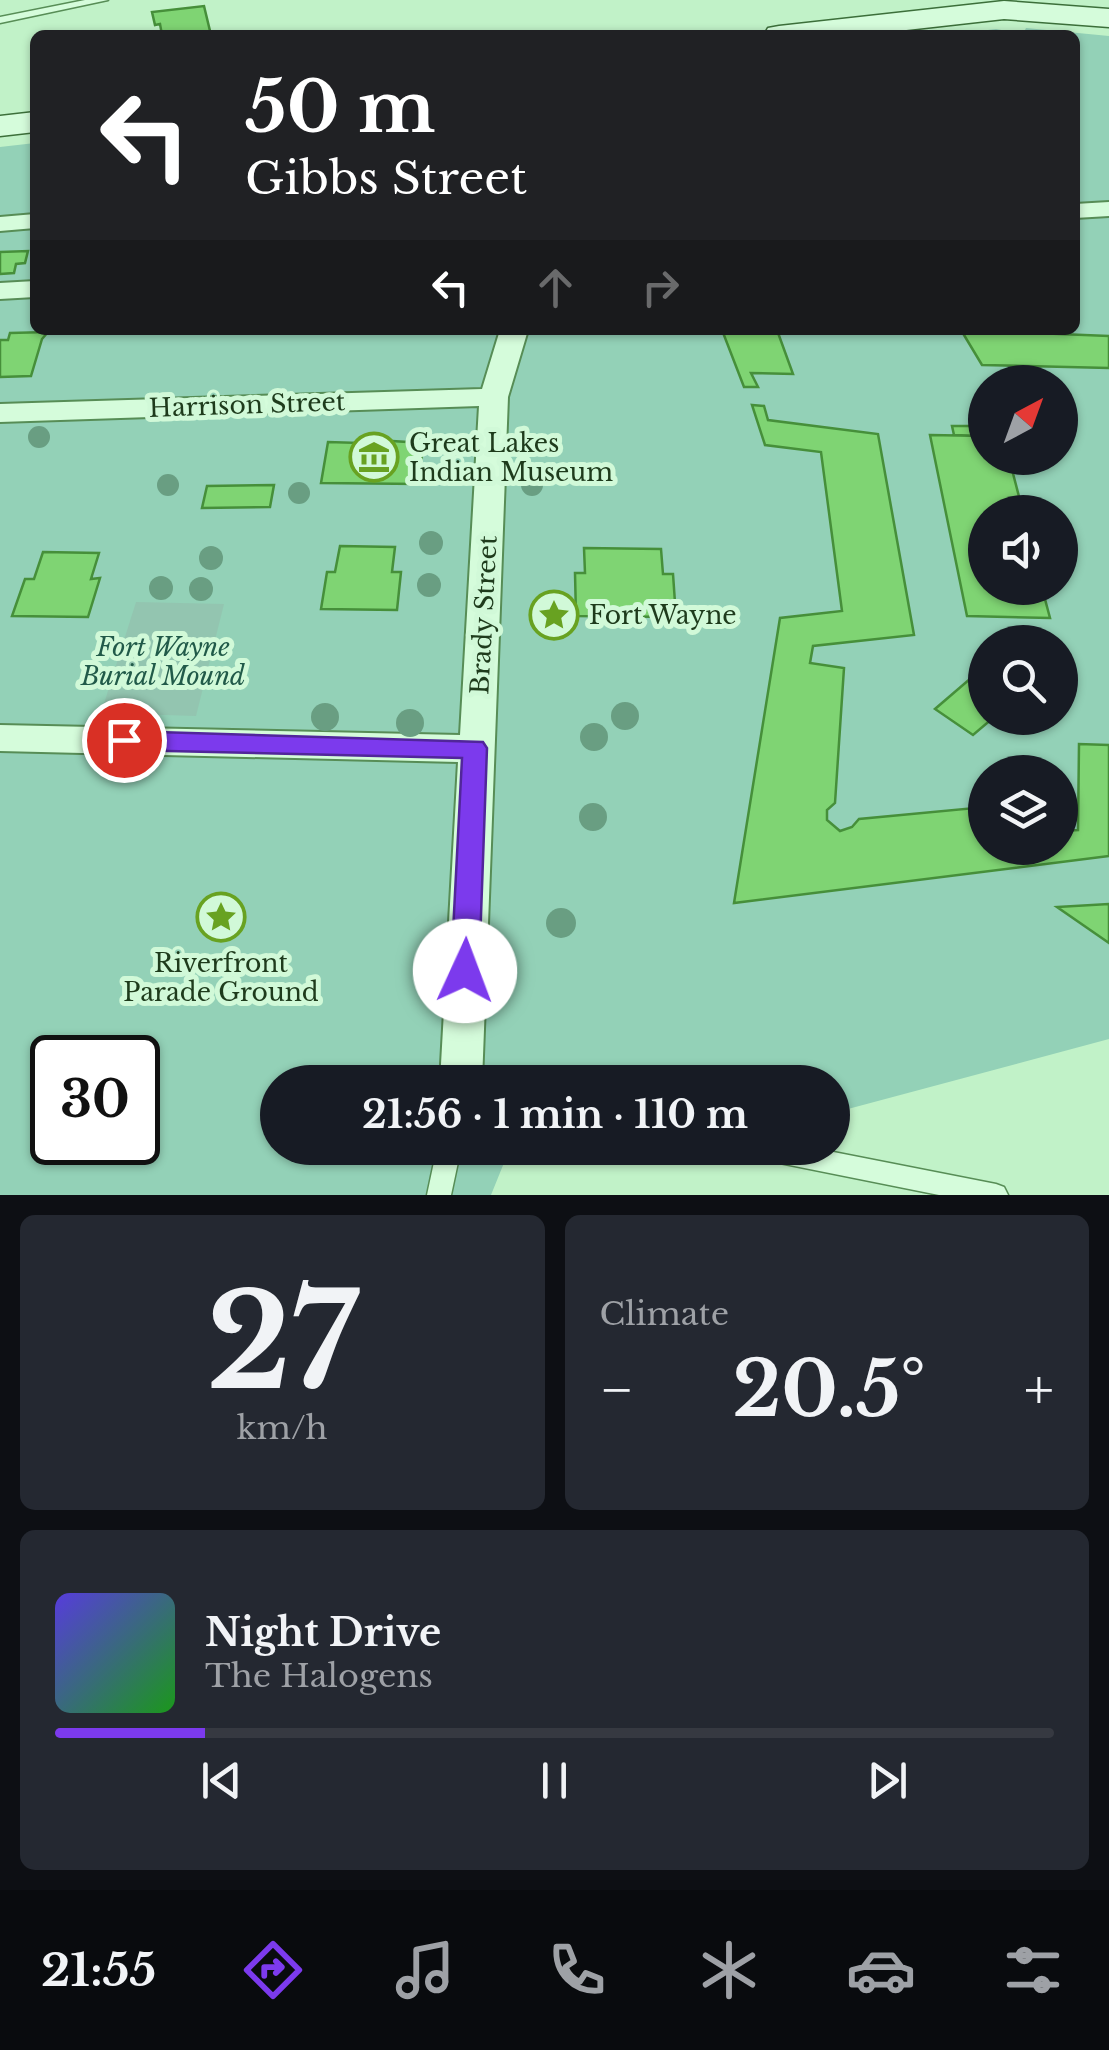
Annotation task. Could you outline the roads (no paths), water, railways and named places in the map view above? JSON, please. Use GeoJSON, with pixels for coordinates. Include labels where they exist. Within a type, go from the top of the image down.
{"type":"FeatureCollection","features":[{"type":"Feature","properties":{"kind":"main road"},"geometry":{"type":"LineString","coordinates":[[823,30],[1004,10],[1109,18]]}},
{"type":"Feature","properties":{"kind":"main road"},"geometry":{"type":"LineString","coordinates":[[0,126],[30,123]]}},
{"type":"Feature","properties":{"kind":"street"},"geometry":{"type":"LineString","coordinates":[[1080,210],[1109,209]]}},
{"type":"Feature","properties":{"kind":"street"},"geometry":{"type":"LineString","coordinates":[[0,224],[30,221]]}},
{"type":"Feature","properties":{"kind":"street"},"geometry":{"type":"LineString","coordinates":[[0,292],[30,289]]}},
{"type":"Feature","properties":{"kind":"street","name":"Brady Street"},"geometry":{"type":"LineString","coordinates":[[462,1065],[474,748],[484,649],[494,397],[513,335]]}},
{"type":"Feature","properties":{"kind":"street","name":"Harrison Street"},"geometry":{"type":"LineString","coordinates":[[0,413],[494,397]]}},
{"type":"Feature","properties":{"kind":"street"},"geometry":{"type":"LineString","coordinates":[[0,738],[474,748]]}},
{"type":"Feature","properties":{"kind":"lane"},"geometry":{"type":"LineString","coordinates":[[0,20],[102,0]]}},
{"type":"Feature","properties":{"kind":"lane"},"geometry":{"type":"LineString","coordinates":[[440,1195],[446,1165]]}},
{"type":"Feature","properties":{"kind":"lane"},"geometry":{"type":"LineString","coordinates":[[845,1165],[996,1195]]}},
{"type":"Feature","properties":{"kind":"place","name":"Great Lakes Indian Museum"},"geometry":{"type":"Point","coordinates":[374,457]}},
{"type":"Feature","properties":{"kind":"place","name":"Fort Wayne"},"geometry":{"type":"Point","coordinates":[554,615]}},
{"type":"Feature","properties":{"kind":"place","name":"Riverfront Parade Ground"},"geometry":{"type":"Point","coordinates":[221,917]}},
{"type":"Feature","properties":{"kind":"park label","name":"Fort Wayne Burial Mound"},"geometry":{"type":"Point","coordinates":[163,662]}}]}
